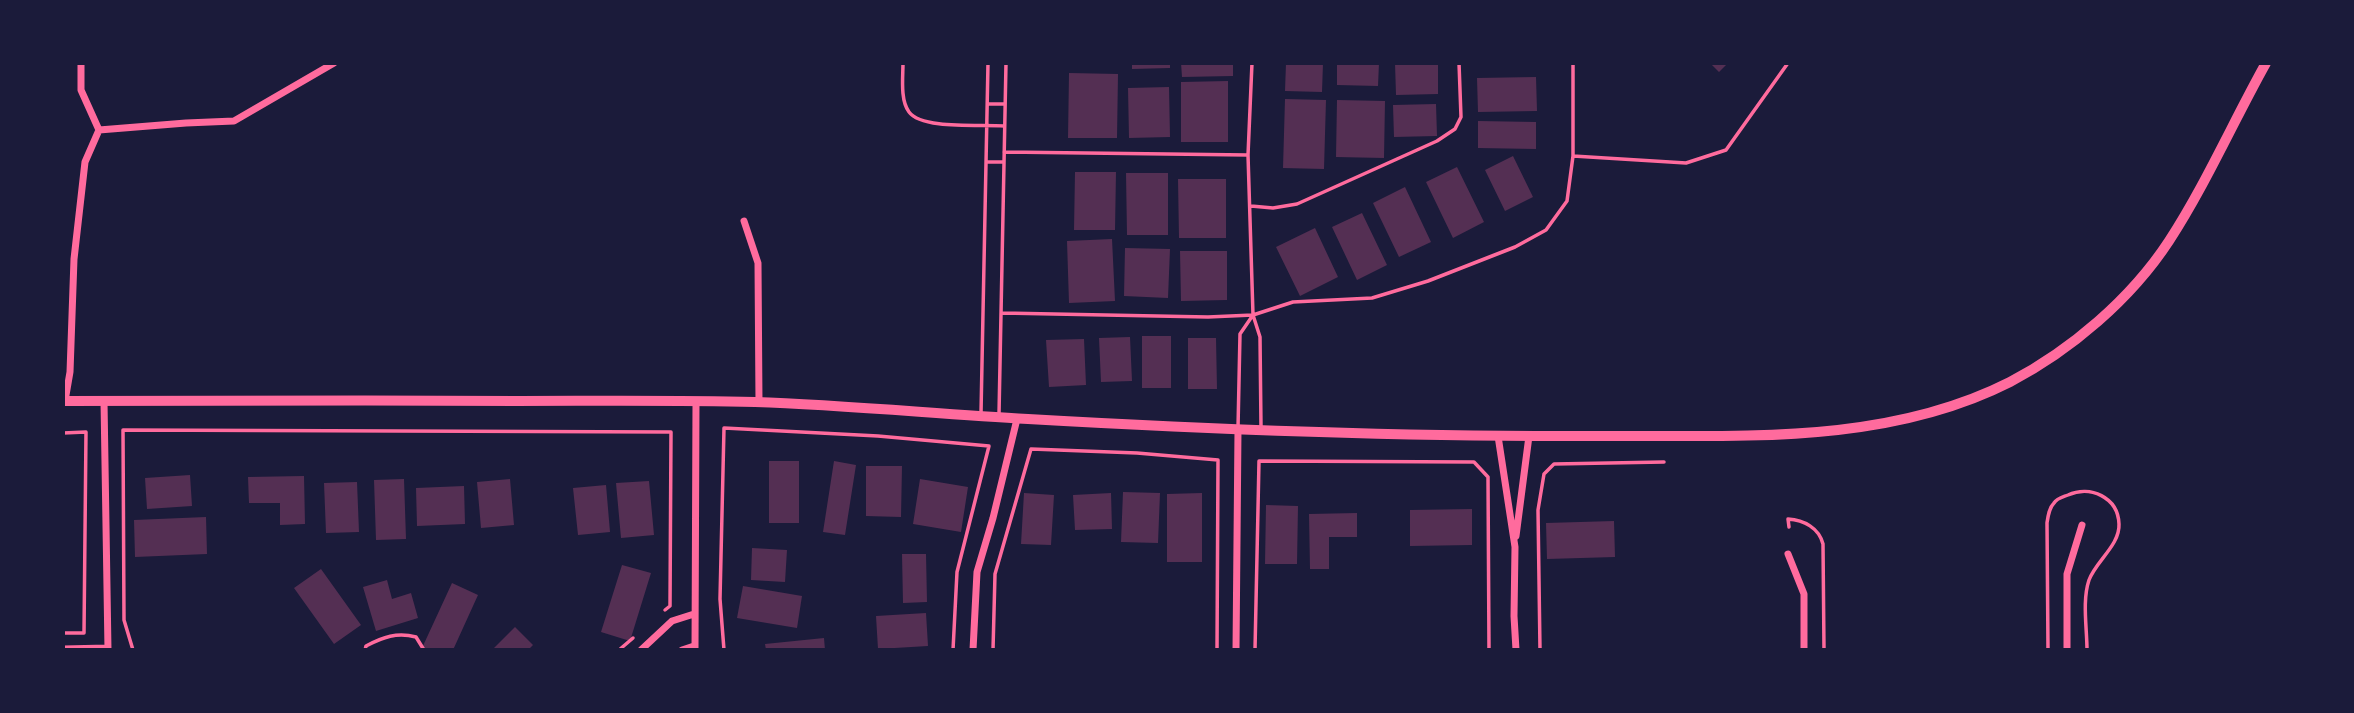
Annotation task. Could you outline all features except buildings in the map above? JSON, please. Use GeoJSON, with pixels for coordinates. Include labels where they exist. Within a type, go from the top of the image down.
{"type":"FeatureCollection","features":[{"type":"Feature","properties":{"kind":"main road"},"geometry":{"type":"LineString","coordinates":[[64,401],[759,402],[1238,430],[1498,436],[1767,435],[1829,431],[1891,422],[1977,397],[2013,380],[2063,349],[2098,321],[2131,288],[2166,246],[2195,198],[2266,63]]}},
{"type":"Feature","properties":{"kind":"street"},"geometry":{"type":"LineString","coordinates":[[64,401],[70,372],[74,259],[85,162],[99,131],[81,90],[81,63]]}},
{"type":"Feature","properties":{"kind":"street"},"geometry":{"type":"LineString","coordinates":[[99,131],[186,122],[234,121],[334,63]]}},
{"type":"Feature","properties":{"kind":"street"},"geometry":{"type":"LineString","coordinates":[[744,221],[758,263],[759,402]]}},
{"type":"Feature","properties":{"kind":"street"},"geometry":{"type":"LineString","coordinates":[[63,649],[108,649],[103,401]]}},
{"type":"Feature","properties":{"kind":"street"},"geometry":{"type":"LineString","coordinates":[[682,650],[695,648],[696,401]]}},
{"type":"Feature","properties":{"kind":"street"},"geometry":{"type":"LineString","coordinates":[[973,650],[977,572],[1017,419]]}},
{"type":"Feature","properties":{"kind":"street"},"geometry":{"type":"LineString","coordinates":[[1236,650],[1238,430]]}},
{"type":"Feature","properties":{"kind":"street"},"geometry":{"type":"LineString","coordinates":[[1498,436],[1515,547]]}},
{"type":"Feature","properties":{"kind":"street"},"geometry":{"type":"LineString","coordinates":[[1516,650],[1515,547],[1529,436]]}},
{"type":"Feature","properties":{"kind":"street"},"geometry":{"type":"LineString","coordinates":[[2067,650],[2067,574],[2082,525]]}},
{"type":"Feature","properties":{"kind":"street"},"geometry":{"type":"LineString","coordinates":[[1788,554],[1804,594],[1804,650]]}},
{"type":"Feature","properties":{"kind":"street"},"geometry":{"type":"LineString","coordinates":[[640,650],[672,621],[694,614]]}},
{"type":"Feature","properties":{"kind":"lane"},"geometry":{"type":"LineString","coordinates":[[903,63],[902,83],[907,110],[915,118],[932,124],[1004,126]]}},
{"type":"Feature","properties":{"kind":"lane"},"geometry":{"type":"LineString","coordinates":[[981,415],[988,63]]}},
{"type":"Feature","properties":{"kind":"lane"},"geometry":{"type":"LineString","coordinates":[[999,416],[1006,63]]}},
{"type":"Feature","properties":{"kind":"lane"},"geometry":{"type":"LineString","coordinates":[[1252,63],[1248,155],[1253,315],[1260,337],[1261,431]]}},
{"type":"Feature","properties":{"kind":"lane"},"geometry":{"type":"LineString","coordinates":[[1251,206],[1273,208],[1297,204],[1437,141],[1455,129],[1461,117],[1459,63]]}},
{"type":"Feature","properties":{"kind":"lane"},"geometry":{"type":"LineString","coordinates":[[1002,313],[1208,317],[1253,315],[1293,302],[1372,298],[1428,281],[1515,247],[1546,230],[1567,201],[1573,156],[1573,63]]}},
{"type":"Feature","properties":{"kind":"lane"},"geometry":{"type":"LineString","coordinates":[[1573,156],[1686,163],[1726,150],[1788,63]]}},
{"type":"Feature","properties":{"kind":"lane"},"geometry":{"type":"LineString","coordinates":[[988,104],[1004,104]]}},
{"type":"Feature","properties":{"kind":"lane"},"geometry":{"type":"LineString","coordinates":[[1004,152],[1248,155]]}},
{"type":"Feature","properties":{"kind":"lane"},"geometry":{"type":"LineString","coordinates":[[986,162],[1003,162]]}},
{"type":"Feature","properties":{"kind":"lane"},"geometry":{"type":"LineString","coordinates":[[1238,430],[1240,334],[1253,315]]}},
{"type":"Feature","properties":{"kind":"path"},"geometry":{"type":"LineString","coordinates":[[724,650],[720,599],[724,428],[878,436],[989,446],[957,572],[953,650]]}},
{"type":"Feature","properties":{"kind":"path"},"geometry":{"type":"LineString","coordinates":[[133,650],[124,620],[123,430],[671,432],[670,606]]}},
{"type":"Feature","properties":{"kind":"path"},"geometry":{"type":"LineString","coordinates":[[63,433],[86,432],[84,633],[63,633]]}},
{"type":"Feature","properties":{"kind":"path"},"geometry":{"type":"LineString","coordinates":[[992,650],[995,574],[1031,449],[1137,453],[1218,460],[1217,650]]}},
{"type":"Feature","properties":{"kind":"path"},"geometry":{"type":"LineString","coordinates":[[1255,650],[1259,461],[1272,461],[1474,462],[1488,477],[1489,650]]}},
{"type":"Feature","properties":{"kind":"path"},"geometry":{"type":"LineString","coordinates":[[1540,650],[1538,510],[1544,474],[1554,464],[1664,462]]}},
{"type":"Feature","properties":{"kind":"path"},"geometry":{"type":"LineString","coordinates":[[1789,527],[1788,519],[1797,520],[1806,523],[1821,535],[1824,650]]}},
{"type":"Feature","properties":{"kind":"path"},"geometry":{"type":"LineString","coordinates":[[365,650],[366,646],[384,636],[397,635],[416,637],[424,650]]}}]}
